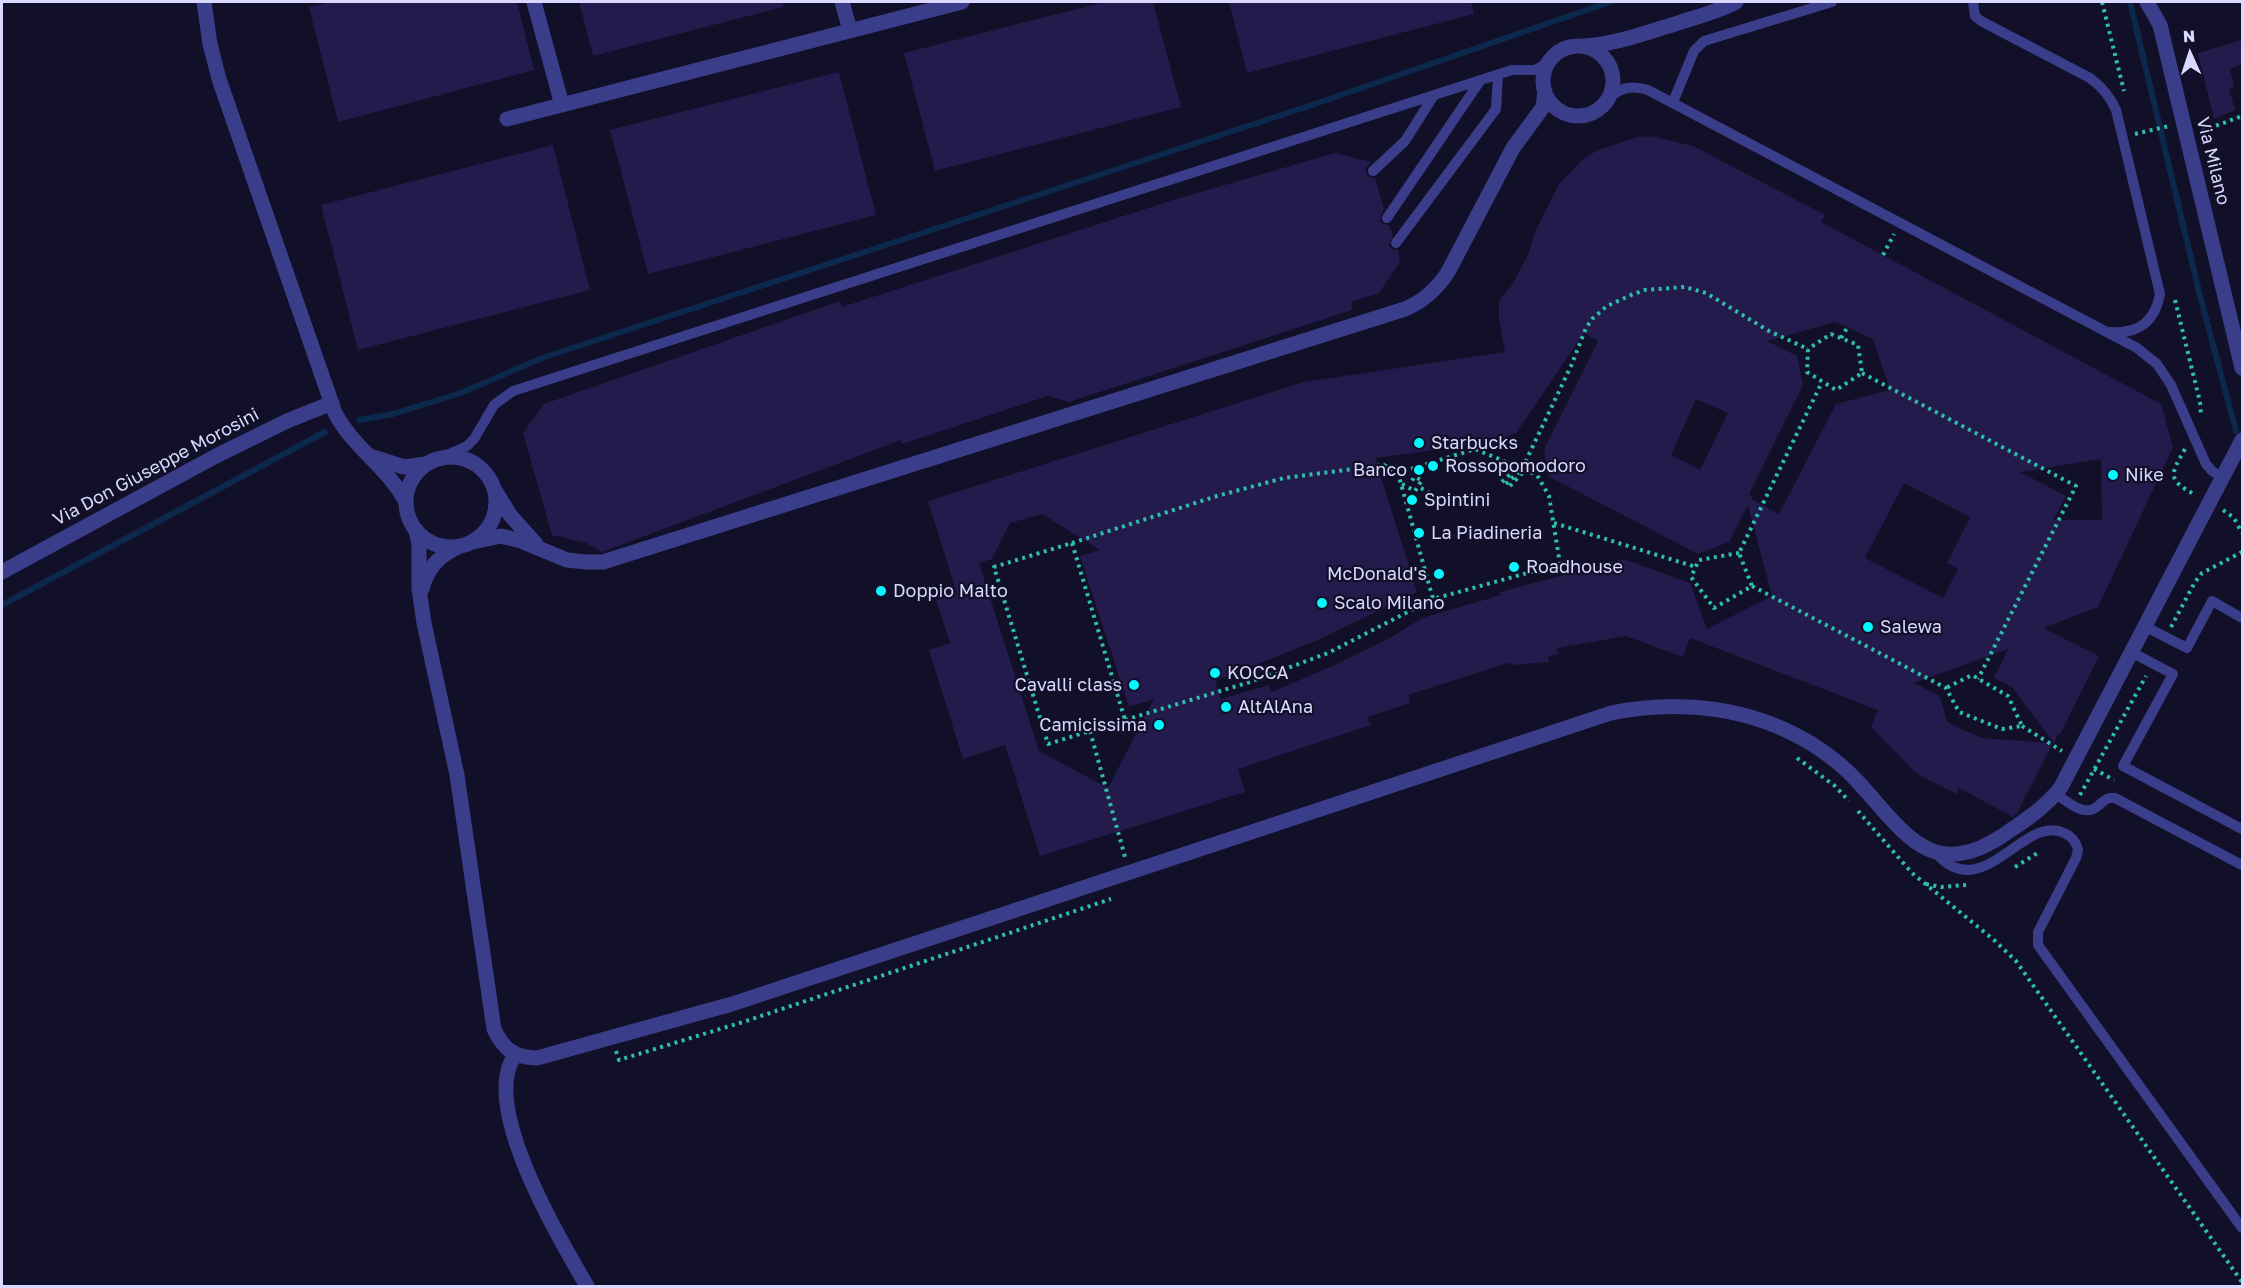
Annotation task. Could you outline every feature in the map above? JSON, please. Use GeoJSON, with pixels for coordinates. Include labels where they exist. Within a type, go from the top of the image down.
{"type":"FeatureCollection","features":[{"type":"Feature","properties":{"kind":"street"},"geometry":{"type":"LineString","coordinates":[[204,2],[213,61],[219,80],[332,403],[343,428],[391,479],[406,502]]}},
{"type":"Feature","properties":{"kind":"street"},"geometry":{"type":"LineString","coordinates":[[207,26],[210,2]]}},
{"type":"Feature","properties":{"kind":"street"},"geometry":{"type":"LineString","coordinates":[[534,2],[562,105]]}},
{"type":"Feature","properties":{"kind":"street"},"geometry":{"type":"LineString","coordinates":[[842,2],[850,30]]}},
{"type":"Feature","properties":{"kind":"street"},"geometry":{"type":"LineString","coordinates":[[507,119],[962,2]]}},
{"type":"Feature","properties":{"kind":"street"},"geometry":{"type":"LineString","coordinates":[[1633,37],[1617,47],[1611,68],[1613,87],[1609,98],[1601,107],[1580,116],[1558,109],[1550,101],[1543,80],[1548,63],[1560,51],[1571,46],[1609,43],[1633,37],[1714,12],[1736,2]]}},
{"type":"Feature","properties":{"kind":"street","name":"Via Milano"},"geometry":{"type":"LineString","coordinates":[[2147,2],[2160,26],[2242,368]]}},
{"type":"Feature","properties":{"kind":"street"},"geometry":{"type":"LineString","coordinates":[[1582,46],[1593,49],[1603,56],[1611,68]]}},
{"type":"Feature","properties":{"kind":"street"},"geometry":{"type":"LineString","coordinates":[[416,531],[428,541],[443,546],[466,544],[501,536],[521,541],[550,555],[567,560],[603,562],[1405,309],[1417,304],[1439,285],[1513,148],[1543,107],[1545,91]]}},
{"type":"Feature","properties":{"kind":"street"},"geometry":{"type":"LineString","coordinates":[[1527,129],[1543,119],[1569,114]]}},
{"type":"Feature","properties":{"kind":"street","name":"Via Don Giuseppe Morosini"},"geometry":{"type":"LineString","coordinates":[[2,572],[216,456],[286,421],[332,403]]}},
{"type":"Feature","properties":{"kind":"street"},"geometry":{"type":"LineString","coordinates":[[433,461],[416,473],[408,487],[406,502],[409,518],[416,531],[419,544],[421,603],[457,775],[494,1029],[505,1048],[514,1055],[537,1058],[732,1004],[1611,713],[1638,708],[1692,706],[1723,710],[1755,717],[1783,728],[1814,745],[1838,763],[1916,843],[1935,852],[1958,855],[1984,848],[2039,812],[2056,794],[2242,440]]}},
{"type":"Feature","properties":{"kind":"street"},"geometry":{"type":"LineString","coordinates":[[365,453],[393,465],[414,466],[461,458],[480,467],[490,478],[523,531],[536,545],[550,555]]}},
{"type":"Feature","properties":{"kind":"street"},"geometry":{"type":"LineString","coordinates":[[421,603],[423,584],[435,562],[443,554],[486,532],[493,519],[496,491]]}},
{"type":"Feature","properties":{"kind":"street"},"geometry":{"type":"LineString","coordinates":[[514,1055],[508,1068],[507,1100],[515,1137],[537,1196],[586,1287]]}},
{"type":"Feature","properties":{"kind":"lane"},"geometry":{"type":"LineString","coordinates":[[1673,102],[1694,51],[1704,41],[1832,2]]}},
{"type":"Feature","properties":{"kind":"lane"},"geometry":{"type":"LineString","coordinates":[[1972,2],[1975,16],[1981,21],[2090,78],[2106,92],[2116,110],[2160,294],[2154,315],[2144,325],[2131,331],[2107,332]]}},
{"type":"Feature","properties":{"kind":"lane"},"geometry":{"type":"LineString","coordinates":[[433,461],[467,446],[474,439],[494,405],[513,391],[1512,70],[1535,70],[1548,63]]}},
{"type":"Feature","properties":{"kind":"lane"},"geometry":{"type":"LineString","coordinates":[[1396,243],[1497,109],[1498,75]]}},
{"type":"Feature","properties":{"kind":"lane"},"geometry":{"type":"LineString","coordinates":[[1387,218],[1480,81]]}},
{"type":"Feature","properties":{"kind":"lane"},"geometry":{"type":"LineString","coordinates":[[1609,98],[1623,88],[1640,87],[1673,102],[2137,348],[2157,364],[2171,385],[2206,465],[2222,477]]}},
{"type":"Feature","properties":{"kind":"lane"},"geometry":{"type":"LineString","coordinates":[[1373,171],[1405,141],[1434,96]]}},
{"type":"Feature","properties":{"kind":"lane"},"geometry":{"type":"LineString","coordinates":[[2144,626],[2187,648],[2212,601],[2242,618]]}},
{"type":"Feature","properties":{"kind":"lane"},"geometry":{"type":"LineString","coordinates":[[2131,652],[2172,674],[2123,766],[2242,829]]}},
{"type":"Feature","properties":{"kind":"lane"},"geometry":{"type":"LineString","coordinates":[[2056,794],[2087,811],[2096,808],[2106,799],[2115,798],[2242,865]]}},
{"type":"Feature","properties":{"kind":"lane"},"geometry":{"type":"LineString","coordinates":[[1935,852],[1942,860],[1955,868],[1974,868],[1994,862],[2043,830],[2056,830],[2072,838],[2078,850],[2076,858],[2038,932],[2038,945],[2242,1228]]}},
{"type":"Feature","properties":{"kind":"path"},"geometry":{"type":"LineString","coordinates":[[2188,137],[2242,116]]}},
{"type":"Feature","properties":{"kind":"path"},"geometry":{"type":"LineString","coordinates":[[2142,132],[2178,123]]}},
{"type":"Feature","properties":{"kind":"path"},"geometry":{"type":"LineString","coordinates":[[1883,255],[1899,222]]}},
{"type":"Feature","properties":{"kind":"path"},"geometry":{"type":"LineString","coordinates":[[1522,469],[1506,484],[1522,469],[1571,366],[1586,328],[1592,319],[1607,306],[1631,295],[1645,291],[1685,287],[1706,293],[1769,331],[1808,349]]}},
{"type":"Feature","properties":{"kind":"path"},"geometry":{"type":"LineString","coordinates":[[1841,338],[1848,328]]}},
{"type":"Feature","properties":{"kind":"path"},"geometry":{"type":"LineString","coordinates":[[1808,349],[1831,334],[1858,345],[1862,373]]}},
{"type":"Feature","properties":{"kind":"path"},"geometry":{"type":"LineString","coordinates":[[1808,349],[1807,372],[1836,390],[1862,373]]}},
{"type":"Feature","properties":{"kind":"path"},"geometry":{"type":"LineString","coordinates":[[1862,373],[2076,486],[1978,679]]}},
{"type":"Feature","properties":{"kind":"path"},"geometry":{"type":"LineString","coordinates":[[1822,382],[1739,553],[1752,586],[1946,688],[1959,712],[2002,729],[2022,726]]}},
{"type":"Feature","properties":{"kind":"path"},"geometry":{"type":"LineString","coordinates":[[1398,473],[1475,449],[1537,475],[1550,496],[1560,564],[1433,599],[1328,653],[1250,682],[1048,744],[994,567],[1217,496],[1284,478],[1384,465],[1398,473],[1433,599]]}},
{"type":"Feature","properties":{"kind":"path"},"geometry":{"type":"LineString","coordinates":[[1401,484],[1415,491],[1422,480],[1414,477],[1411,483]]}},
{"type":"Feature","properties":{"kind":"path"},"geometry":{"type":"LineString","coordinates":[[1421,488],[1430,493]]}},
{"type":"Feature","properties":{"kind":"path"},"geometry":{"type":"LineString","coordinates":[[1554,523],[1696,567]]}},
{"type":"Feature","properties":{"kind":"path"},"geometry":{"type":"LineString","coordinates":[[1072,543],[1125,720]]}},
{"type":"Feature","properties":{"kind":"path"},"geometry":{"type":"LineString","coordinates":[[1739,553],[1699,560],[1691,577],[1714,608],[1752,586]]}},
{"type":"Feature","properties":{"kind":"path"},"geometry":{"type":"LineString","coordinates":[[1946,688],[1972,675],[2008,696],[2022,726],[2075,759]]}},
{"type":"Feature","properties":{"kind":"path"},"geometry":{"type":"LineString","coordinates":[[1090,731],[1129,872]]}},
{"type":"Feature","properties":{"kind":"path"},"geometry":{"type":"LineString","coordinates":[[1792,754],[1835,786],[1912,873],[1994,940],[2016,961],[2242,1282]]}},
{"type":"Feature","properties":{"kind":"path"},"geometry":{"type":"LineString","coordinates":[[612,1037],[619,1060],[743,1022],[1117,897]]}},
{"type":"Feature","properties":{"kind":"building"},"geometry":{"type":"Polygon","coordinates":[[[330,2],[517,2],[534,70],[338,122],[309,7],[330,2]]]}},
{"type":"Feature","properties":{"kind":"building"},"geometry":{"type":"Polygon","coordinates":[[[579,2],[783,2],[783,7],[593,56],[579,2]]]}},
{"type":"Feature","properties":{"kind":"building"},"geometry":{"type":"Polygon","coordinates":[[[1104,2],[1153,2],[1181,107],[935,171],[904,53],[1104,2]]]}},
{"type":"Feature","properties":{"kind":"building"},"geometry":{"type":"Polygon","coordinates":[[[1229,2],[1471,2],[1474,14],[1247,73],[1229,2]]]}},
{"type":"Feature","properties":{"kind":"building"},"geometry":{"type":"Polygon","coordinates":[[[2242,40],[2242,64],[2230,69],[2234,87],[2229,89],[2235,110],[2214,119],[2198,53],[2242,40]]]}},
{"type":"Feature","properties":{"kind":"building"},"geometry":{"type":"Polygon","coordinates":[[[839,72],[876,215],[648,274],[610,130],[839,72]]]}},
{"type":"Feature","properties":{"kind":"building"},"geometry":{"type":"Polygon","coordinates":[[[1651,136],[1693,146],[1825,215],[1821,222],[2161,404],[2173,447],[2098,607],[2043,628],[2099,656],[2054,743],[2012,687],[1994,678],[2008,649],[1914,683],[1940,696],[1947,722],[1981,738],[2053,743],[2016,815],[2013,817],[1959,788],[1956,794],[1917,774],[1871,727],[1878,710],[1690,638],[1683,657],[1626,636],[1557,648],[1558,654],[1548,656],[1549,662],[1511,665],[1511,662],[1408,695],[1410,703],[1367,717],[1371,725],[1238,769],[1245,792],[1040,856],[1005,745],[963,759],[929,650],[950,643],[936,600],[957,594],[928,501],[1304,382],[1505,352],[1499,318],[1499,301],[1512,285],[1528,255],[1535,232],[1559,184],[1583,159],[1598,150],[1638,137],[1651,136]],[[1835,322],[1767,341],[1797,356],[1803,385],[1749,494],[1752,496],[1751,499],[1779,514],[1836,404],[1890,390],[1873,339],[1835,322]],[[1584,333],[1516,433],[1496,442],[1375,458],[1417,592],[1320,639],[1215,681],[1221,699],[1269,685],[1272,692],[1390,638],[1422,618],[1501,595],[1500,592],[1624,559],[1690,583],[1707,629],[1772,596],[1748,505],[1729,542],[1698,554],[1548,476],[1544,449],[1598,341],[1584,333]],[[1696,399],[1671,455],[1700,470],[1728,413],[1696,399]],[[2101,459],[2020,472],[2066,496],[2053,520],[2102,520],[2101,459]],[[1904,483],[1865,558],[1943,598],[1958,569],[1947,563],[1970,517],[1904,483]],[[1042,514],[1010,523],[992,559],[979,563],[1039,751],[1108,788],[1154,699],[1129,707],[1080,556],[1100,550],[1042,514]]]}},
{"type":"Feature","properties":{"kind":"building"},"geometry":{"type":"Polygon","coordinates":[[[553,145],[590,290],[358,350],[321,205],[553,145]]]}},
{"type":"Feature","properties":{"kind":"building"},"geometry":{"type":"Polygon","coordinates":[[[1335,153],[1371,162],[1366,168],[1366,173],[1370,178],[1375,178],[1384,209],[1380,221],[1389,225],[1393,235],[1389,245],[1392,249],[1398,250],[1400,262],[1379,293],[1351,302],[1352,310],[1069,402],[1048,396],[902,444],[901,440],[602,552],[586,543],[552,535],[523,433],[544,404],[840,301],[842,307],[1173,200],[1335,153]]]}},
{"type":"Feature","properties":{"kind":"waterway"},"geometry":{"type":"LineString","coordinates":[[359,420],[393,414],[461,393],[542,358],[1315,104],[1610,2]]}},
{"type":"Feature","properties":{"kind":"waterway"},"geometry":{"type":"LineString","coordinates":[[2130,2],[2199,292],[2236,431]]}},
{"type":"Feature","properties":{"kind":"waterway"},"geometry":{"type":"LineString","coordinates":[[2,605],[325,432]]}},
{"type":"Feature","properties":{"kind":"place","name":"Starbucks"},"geometry":{"type":"Point","coordinates":[1419,443]}},
{"type":"Feature","properties":{"kind":"place","name":"Rossopomodoro"},"geometry":{"type":"Point","coordinates":[1433,466]}},
{"type":"Feature","properties":{"kind":"place","name":"Banco"},"geometry":{"type":"Point","coordinates":[1419,470]}},
{"type":"Feature","properties":{"kind":"place","name":"Nike"},"geometry":{"type":"Point","coordinates":[2113,475]}},
{"type":"Feature","properties":{"kind":"place","name":"Spintini"},"geometry":{"type":"Point","coordinates":[1412,500]}},
{"type":"Feature","properties":{"kind":"place","name":"La Piadineria"},"geometry":{"type":"Point","coordinates":[1419,533]}},
{"type":"Feature","properties":{"kind":"place","name":"Roadhouse"},"geometry":{"type":"Point","coordinates":[1514,567]}},
{"type":"Feature","properties":{"kind":"place","name":"McDonald's"},"geometry":{"type":"Point","coordinates":[1439,574]}},
{"type":"Feature","properties":{"kind":"place","name":"Doppio Malto"},"geometry":{"type":"Point","coordinates":[881,591]}},
{"type":"Feature","properties":{"kind":"place","name":"Scalo Milano"},"geometry":{"type":"Point","coordinates":[1322,603]}},
{"type":"Feature","properties":{"kind":"place","name":"Salewa"},"geometry":{"type":"Point","coordinates":[1868,627]}},
{"type":"Feature","properties":{"kind":"place","name":"KOCCA"},"geometry":{"type":"Point","coordinates":[1215,673]}},
{"type":"Feature","properties":{"kind":"place","name":"Cavalli class"},"geometry":{"type":"Point","coordinates":[1134,685]}},
{"type":"Feature","properties":{"kind":"place","name":"AltAlAna"},"geometry":{"type":"Point","coordinates":[1226,707]}},
{"type":"Feature","properties":{"kind":"place","name":"Camicissima"},"geometry":{"type":"Point","coordinates":[1159,725]}}]}
